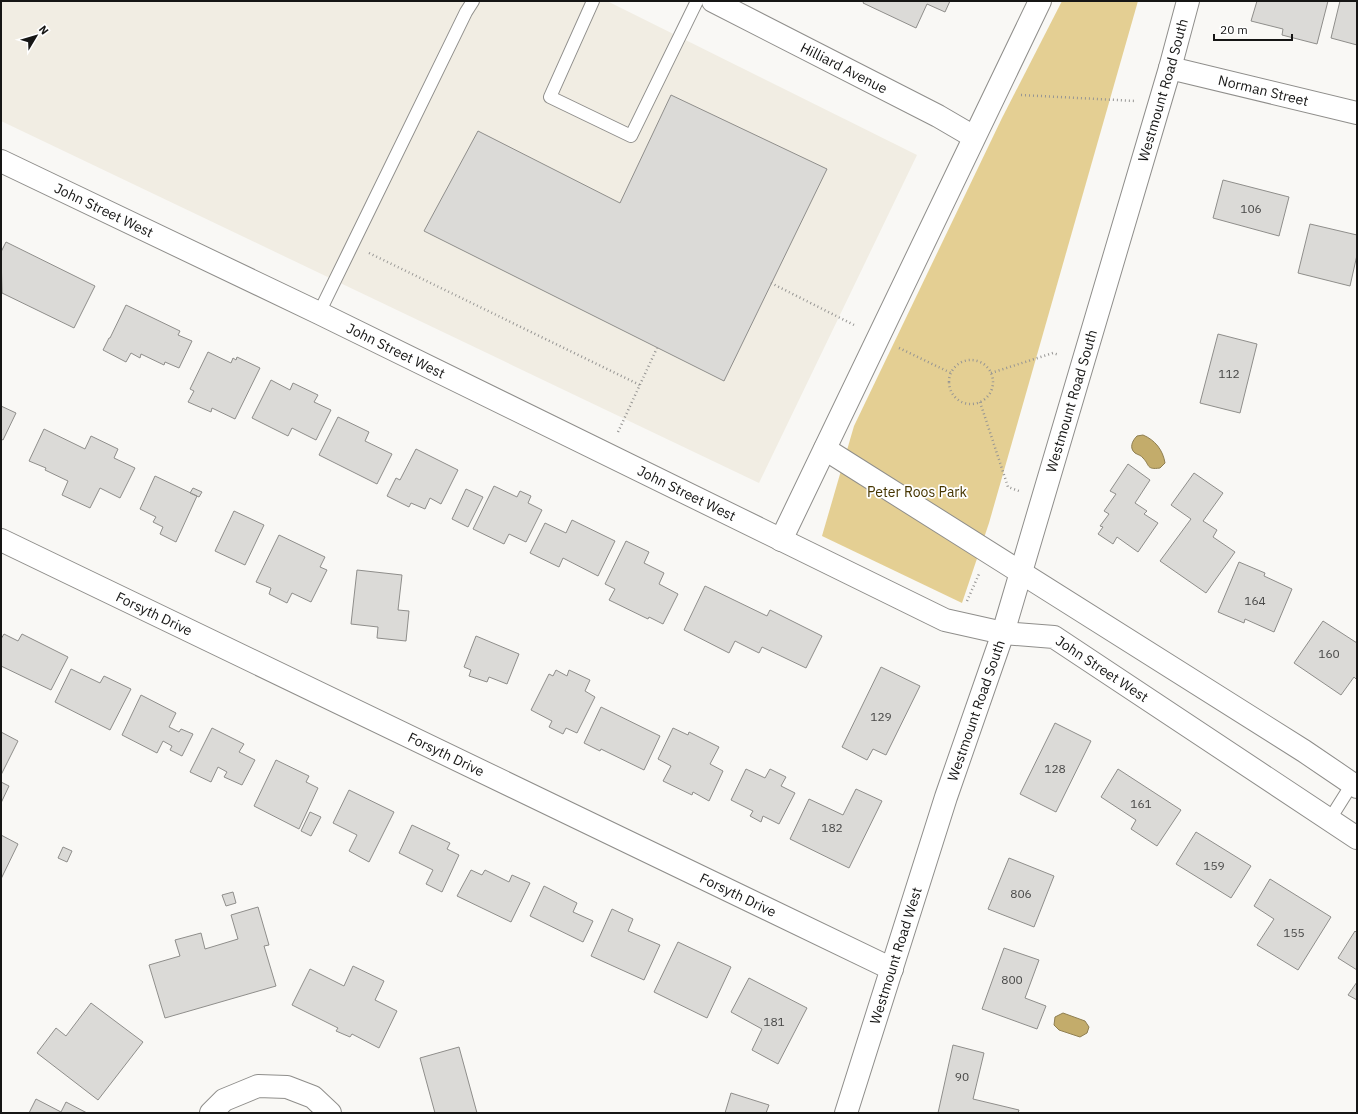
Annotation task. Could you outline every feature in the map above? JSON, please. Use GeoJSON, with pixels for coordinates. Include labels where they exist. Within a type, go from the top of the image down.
{"type":"FeatureCollection","features":[{"type":"Feature","properties":{"kind":"street","name":"Hilliard Avenue"},"geometry":{"type":"LineString","coordinates":[[713,1],[938,116],[974,137]]}},
{"type":"Feature","properties":{"kind":"street"},"geometry":{"type":"LineString","coordinates":[[781,540],[1040,1]]}},
{"type":"Feature","properties":{"kind":"street","name":"Westmount Road South"},"geometry":{"type":"LineString","coordinates":[[946,797],[1003,633],[1170,68],[1188,1]]}},
{"type":"Feature","properties":{"kind":"street","name":"Norman Street"},"geometry":{"type":"LineString","coordinates":[[1170,68],[1357,113]]}},
{"type":"Feature","properties":{"kind":"street","name":"John Street West"},"geometry":{"type":"LineString","coordinates":[[1,161],[320,313],[945,620],[1003,633],[1054,637],[1357,838]]}},
{"type":"Feature","properties":{"kind":"street"},"geometry":{"type":"LineString","coordinates":[[825,449],[1064,599],[1354,785]]}},
{"type":"Feature","properties":{"kind":"street","name":"Forsyth Drive"},"geometry":{"type":"LineString","coordinates":[[1,540],[892,970]]}},
{"type":"Feature","properties":{"kind":"street","name":"Westmount Road West"},"geometry":{"type":"LineString","coordinates":[[846,1113],[946,797]]}},
{"type":"Feature","properties":{"kind":"street"},"geometry":{"type":"LineString","coordinates":[[211,1113],[224,1100],[258,1086],[287,1086],[313,1097],[330,1113]]}},
{"type":"Feature","properties":{"kind":"lane"},"geometry":{"type":"LineString","coordinates":[[320,313],[466,12],[473,1]]}},
{"type":"Feature","properties":{"kind":"lane"},"geometry":{"type":"LineString","coordinates":[[593,1],[550,97],[631,136],[697,1]]}},
{"type":"Feature","properties":{"kind":"lane"},"geometry":{"type":"LineString","coordinates":[[1330,820],[1354,785]]}},
{"type":"Feature","properties":{"kind":"path"},"geometry":{"type":"LineString","coordinates":[[994,94],[1160,102]]}},
{"type":"Feature","properties":{"kind":"path"},"geometry":{"type":"LineString","coordinates":[[353,245],[640,385]]}},
{"type":"Feature","properties":{"kind":"path"},"geometry":{"type":"LineString","coordinates":[[772,283],[859,328]]}},
{"type":"Feature","properties":{"kind":"path"},"geometry":{"type":"LineString","coordinates":[[893,344],[951,373]]}},
{"type":"Feature","properties":{"kind":"path"},"geometry":{"type":"LineString","coordinates":[[607,455],[657,348]]}},
{"type":"Feature","properties":{"kind":"path"},"geometry":{"type":"LineString","coordinates":[[991,373],[1053,353],[1083,363]]}},
{"type":"Feature","properties":{"kind":"path"},"geometry":{"type":"LineString","coordinates":[[968,360],[980,361],[989,368],[991,373],[993,379],[992,390],[985,400],[974,404],[963,402],[954,396],[949,385],[951,373],[957,364],[968,360]]}},
{"type":"Feature","properties":{"kind":"path"},"geometry":{"type":"LineString","coordinates":[[980,402],[1008,487],[1042,500]]}},
{"type":"Feature","properties":{"kind":"path"},"geometry":{"type":"LineString","coordinates":[[965,605],[979,574]]}},
{"type":"Feature","properties":{"kind":"shaded area"},"geometry":{"type":"Polygon","coordinates":[[[1,1],[607,1],[917,155],[759,483],[1,121],[1,1]]]}},
{"type":"Feature","properties":{"kind":"shaded area"},"geometry":{"type":"Polygon","coordinates":[[[1143,435],[1158,446],[1165,463],[1160,468],[1150,468],[1142,457],[1133,451],[1132,444],[1134,440],[1137,436],[1143,435]]]}},
{"type":"Feature","properties":{"kind":"shaded area"},"geometry":{"type":"Polygon","coordinates":[[[1063,1013],[1085,1021],[1089,1027],[1087,1033],[1080,1037],[1059,1030],[1054,1025],[1055,1017],[1063,1013]]]}},
{"type":"Feature","properties":{"kind":"green space","name":"Peter Roos Park"},"geometry":{"type":"Polygon","coordinates":[[[1062,1],[1138,1],[989,523],[962,603],[822,536],[854,426],[1002,118],[1062,1]]]}},
{"type":"Feature","properties":{"kind":"building"},"geometry":{"type":"Polygon","coordinates":[[[864,1],[950,1],[945,12],[927,4],[916,28],[863,3],[864,1]]]}},
{"type":"Feature","properties":{"kind":"building"},"geometry":{"type":"Polygon","coordinates":[[[1257,1],[1328,1],[1317,44],[1282,35],[1283,29],[1251,21],[1257,1]]]}},
{"type":"Feature","properties":{"kind":"building"},"geometry":{"type":"Polygon","coordinates":[[[1340,1],[1357,1],[1357,45],[1331,38],[1340,1]]]}},
{"type":"Feature","properties":{"kind":"building"},"geometry":{"type":"Polygon","coordinates":[[[671,95],[827,169],[724,381],[424,231],[478,131],[620,203],[671,95]]]}},
{"type":"Feature","properties":{"kind":"building"},"geometry":{"type":"Polygon","coordinates":[[[1223,180],[1289,197],[1279,236],[1213,218],[1223,180]]]}},
{"type":"Feature","properties":{"kind":"building"},"geometry":{"type":"Polygon","coordinates":[[[1310,224],[1357,235],[1357,255],[1350,286],[1298,273],[1310,224]]]}},
{"type":"Feature","properties":{"kind":"building"},"geometry":{"type":"Polygon","coordinates":[[[6,242],[95,286],[74,328],[2,293],[1,252],[6,242]]]}},
{"type":"Feature","properties":{"kind":"building"},"geometry":{"type":"Polygon","coordinates":[[[126,305],[180,331],[178,335],[192,341],[179,368],[165,362],[164,365],[141,354],[140,358],[131,353],[126,362],[103,350],[126,305]]]}},
{"type":"Feature","properties":{"kind":"building"},"geometry":{"type":"Polygon","coordinates":[[[1218,334],[1257,344],[1240,413],[1200,403],[1218,334]]]}},
{"type":"Feature","properties":{"kind":"building"},"geometry":{"type":"Polygon","coordinates":[[[208,352],[231,363],[233,358],[236,360],[237,357],[260,368],[235,419],[212,408],[211,412],[188,402],[194,391],[190,389],[208,352]]]}},
{"type":"Feature","properties":{"kind":"building"},"geometry":{"type":"Polygon","coordinates":[[[271,380],[290,390],[293,383],[318,395],[314,402],[331,410],[316,440],[292,428],[288,436],[252,418],[271,380]]]}},
{"type":"Feature","properties":{"kind":"building"},"geometry":{"type":"Polygon","coordinates":[[[1,406],[16,413],[3,440],[1,439],[1,406]]]}},
{"type":"Feature","properties":{"kind":"building"},"geometry":{"type":"Polygon","coordinates":[[[338,417],[369,432],[365,441],[392,454],[377,484],[319,455],[338,417]]]}},
{"type":"Feature","properties":{"kind":"building"},"geometry":{"type":"Polygon","coordinates":[[[44,429],[85,449],[91,436],[118,449],[114,458],[135,468],[120,498],[100,488],[90,508],[62,495],[68,481],[45,470],[46,468],[29,461],[44,429]]]}},
{"type":"Feature","properties":{"kind":"building"},"geometry":{"type":"Polygon","coordinates":[[[416,449],[458,470],[441,504],[430,498],[425,509],[411,503],[409,507],[387,496],[396,478],[400,480],[416,449]]]}},
{"type":"Feature","properties":{"kind":"building"},"geometry":{"type":"Polygon","coordinates":[[[1128,464],[1150,480],[1135,503],[1147,511],[1144,514],[1158,523],[1138,552],[1117,537],[1113,544],[1098,534],[1103,527],[1100,526],[1109,514],[1104,511],[1116,494],[1110,491],[1128,464]]]}},
{"type":"Feature","properties":{"kind":"building"},"geometry":{"type":"Polygon","coordinates":[[[1194,473],[1223,493],[1203,521],[1217,530],[1213,537],[1235,552],[1206,593],[1160,561],[1191,519],[1171,505],[1194,473]]]}},
{"type":"Feature","properties":{"kind":"building"},"geometry":{"type":"Polygon","coordinates":[[[155,476],[197,496],[176,542],[160,534],[163,527],[153,522],[156,517],[140,509],[155,476]]]}},
{"type":"Feature","properties":{"kind":"building"},"geometry":{"type":"Polygon","coordinates":[[[494,486],[517,497],[520,491],[531,496],[528,503],[542,510],[526,542],[509,534],[504,544],[473,529],[494,486]]]}},
{"type":"Feature","properties":{"kind":"building"},"geometry":{"type":"Polygon","coordinates":[[[193,488],[202,492],[199,497],[190,493],[193,488]]]}},
{"type":"Feature","properties":{"kind":"building"},"geometry":{"type":"Polygon","coordinates":[[[466,489],[483,497],[468,527],[452,519],[466,489]]]}},
{"type":"Feature","properties":{"kind":"building"},"geometry":{"type":"Polygon","coordinates":[[[234,511],[264,525],[245,565],[215,551],[234,511]]]}},
{"type":"Feature","properties":{"kind":"building"},"geometry":{"type":"Polygon","coordinates":[[[572,520],[615,541],[598,576],[563,558],[559,567],[530,553],[545,523],[566,533],[572,520]]]}},
{"type":"Feature","properties":{"kind":"building"},"geometry":{"type":"Polygon","coordinates":[[[279,535],[325,557],[320,567],[327,570],[311,602],[292,593],[287,603],[269,594],[271,588],[256,582],[279,535]]]}},
{"type":"Feature","properties":{"kind":"building"},"geometry":{"type":"Polygon","coordinates":[[[626,541],[649,552],[644,563],[664,573],[659,584],[678,594],[663,624],[649,617],[648,619],[609,600],[615,589],[605,584],[626,541]]]}},
{"type":"Feature","properties":{"kind":"building"},"geometry":{"type":"Polygon","coordinates":[[[1239,562],[1265,573],[1264,576],[1292,589],[1274,632],[1245,619],[1244,623],[1218,612],[1239,562]]]}},
{"type":"Feature","properties":{"kind":"building"},"geometry":{"type":"Polygon","coordinates":[[[357,570],[402,575],[398,610],[409,611],[406,641],[377,638],[378,627],[351,624],[357,570]]]}},
{"type":"Feature","properties":{"kind":"building"},"geometry":{"type":"Polygon","coordinates":[[[705,586],[767,616],[770,610],[822,636],[806,668],[762,647],[759,653],[735,641],[729,653],[684,630],[705,586]]]}},
{"type":"Feature","properties":{"kind":"building"},"geometry":{"type":"Polygon","coordinates":[[[1323,621],[1357,643],[1357,680],[1354,677],[1341,695],[1294,663],[1323,621]]]}},
{"type":"Feature","properties":{"kind":"building"},"geometry":{"type":"Polygon","coordinates":[[[4,634],[18,641],[22,634],[68,657],[51,690],[1,666],[1,639],[4,634]]]}},
{"type":"Feature","properties":{"kind":"building"},"geometry":{"type":"Polygon","coordinates":[[[476,636],[519,654],[507,684],[489,677],[487,682],[469,676],[471,670],[464,667],[476,636]]]}},
{"type":"Feature","properties":{"kind":"building"},"geometry":{"type":"Polygon","coordinates":[[[881,667],[920,686],[886,755],[873,749],[867,760],[842,747],[881,667]]]}},
{"type":"Feature","properties":{"kind":"building"},"geometry":{"type":"Polygon","coordinates":[[[71,669],[100,683],[104,676],[131,689],[110,730],[55,702],[71,669]]]}},
{"type":"Feature","properties":{"kind":"building"},"geometry":{"type":"Polygon","coordinates":[[[556,670],[567,676],[569,670],[590,680],[585,691],[595,697],[577,733],[566,728],[563,734],[549,727],[552,721],[531,710],[549,674],[553,676],[556,670]]]}},
{"type":"Feature","properties":{"kind":"building"},"geometry":{"type":"Polygon","coordinates":[[[141,695],[176,713],[169,727],[179,732],[181,729],[193,734],[182,756],[170,750],[172,746],[163,741],[157,753],[122,735],[141,695]]]}},
{"type":"Feature","properties":{"kind":"building"},"geometry":{"type":"Polygon","coordinates":[[[601,707],[660,736],[644,770],[601,749],[600,751],[584,743],[601,707]]]}},
{"type":"Feature","properties":{"kind":"building"},"geometry":{"type":"Polygon","coordinates":[[[1055,723],[1091,741],[1056,812],[1020,794],[1055,723]]]}},
{"type":"Feature","properties":{"kind":"building"},"geometry":{"type":"Polygon","coordinates":[[[212,728],[244,744],[239,752],[255,760],[242,785],[224,777],[227,772],[218,767],[211,782],[190,772],[212,728]]]}},
{"type":"Feature","properties":{"kind":"building"},"geometry":{"type":"Polygon","coordinates":[[[673,728],[688,735],[689,732],[719,747],[710,764],[723,771],[709,801],[693,792],[692,795],[663,781],[671,766],[658,759],[673,728]]]}},
{"type":"Feature","properties":{"kind":"building"},"geometry":{"type":"Polygon","coordinates":[[[1,732],[18,741],[1,775],[1,732]]]}},
{"type":"Feature","properties":{"kind":"building"},"geometry":{"type":"Polygon","coordinates":[[[276,760],[309,776],[306,782],[318,788],[299,829],[254,806],[276,760]]]}},
{"type":"Feature","properties":{"kind":"building"},"geometry":{"type":"Polygon","coordinates":[[[746,769],[765,778],[770,769],[786,777],[781,786],[795,793],[779,824],[763,816],[761,822],[750,816],[753,811],[731,800],[746,769]]]}},
{"type":"Feature","properties":{"kind":"building"},"geometry":{"type":"Polygon","coordinates":[[[1118,769],[1181,810],[1157,846],[1131,829],[1136,820],[1101,797],[1118,769]]]}},
{"type":"Feature","properties":{"kind":"building"},"geometry":{"type":"Polygon","coordinates":[[[1,782],[9,786],[1,803],[1,782]]]}},
{"type":"Feature","properties":{"kind":"building"},"geometry":{"type":"Polygon","coordinates":[[[856,789],[882,801],[849,868],[790,839],[809,799],[843,815],[856,789]]]}},
{"type":"Feature","properties":{"kind":"building"},"geometry":{"type":"Polygon","coordinates":[[[349,790],[394,812],[369,862],[349,851],[357,835],[333,823],[349,790]]]}},
{"type":"Feature","properties":{"kind":"building"},"geometry":{"type":"Polygon","coordinates":[[[310,812],[321,817],[311,836],[301,831],[310,812]]]}},
{"type":"Feature","properties":{"kind":"building"},"geometry":{"type":"Polygon","coordinates":[[[412,825],[450,843],[447,849],[459,855],[442,892],[426,884],[433,870],[399,853],[412,825]]]}},
{"type":"Feature","properties":{"kind":"building"},"geometry":{"type":"Polygon","coordinates":[[[1196,832],[1251,866],[1231,898],[1176,864],[1196,832]]]}},
{"type":"Feature","properties":{"kind":"building"},"geometry":{"type":"Polygon","coordinates":[[[1,835],[18,844],[1,879],[1,835]]]}},
{"type":"Feature","properties":{"kind":"building"},"geometry":{"type":"Polygon","coordinates":[[[63,847],[72,851],[67,862],[58,858],[63,847]]]}},
{"type":"Feature","properties":{"kind":"building"},"geometry":{"type":"Polygon","coordinates":[[[1009,858],[1054,876],[1034,927],[988,909],[1009,858]]]}},
{"type":"Feature","properties":{"kind":"building"},"geometry":{"type":"Polygon","coordinates":[[[471,870],[482,875],[485,870],[509,882],[512,875],[530,883],[511,922],[457,896],[471,870]]]}},
{"type":"Feature","properties":{"kind":"building"},"geometry":{"type":"Polygon","coordinates":[[[1270,879],[1331,917],[1298,970],[1257,945],[1274,919],[1254,906],[1270,879]]]}},
{"type":"Feature","properties":{"kind":"building"},"geometry":{"type":"Polygon","coordinates":[[[544,886],[577,903],[573,912],[593,921],[583,942],[530,916],[544,886]]]}},
{"type":"Feature","properties":{"kind":"building"},"geometry":{"type":"Polygon","coordinates":[[[233,892],[236,903],[226,906],[222,895],[233,892]]]}},
{"type":"Feature","properties":{"kind":"building"},"geometry":{"type":"Polygon","coordinates":[[[258,907],[269,945],[264,946],[276,986],[165,1018],[149,965],[180,956],[175,940],[201,933],[205,949],[238,939],[231,915],[258,907]]]}},
{"type":"Feature","properties":{"kind":"building"},"geometry":{"type":"Polygon","coordinates":[[[612,909],[633,919],[628,931],[660,945],[644,980],[591,956],[612,909]]]}},
{"type":"Feature","properties":{"kind":"building"},"geometry":{"type":"Polygon","coordinates":[[[1355,931],[1357,933],[1357,970],[1338,958],[1355,931]]]}},
{"type":"Feature","properties":{"kind":"building"},"geometry":{"type":"Polygon","coordinates":[[[678,942],[731,967],[707,1018],[654,992],[678,942]]]}},
{"type":"Feature","properties":{"kind":"building"},"geometry":{"type":"Polygon","coordinates":[[[1004,948],[1039,960],[1025,998],[1046,1006],[1037,1029],[982,1009],[1004,948]]]}},
{"type":"Feature","properties":{"kind":"building"},"geometry":{"type":"Polygon","coordinates":[[[353,966],[384,981],[375,1000],[397,1011],[379,1048],[352,1034],[350,1037],[336,1031],[338,1028],[292,1005],[310,969],[344,986],[353,966]]]}},
{"type":"Feature","properties":{"kind":"building"},"geometry":{"type":"Polygon","coordinates":[[[749,978],[807,1008],[778,1064],[752,1050],[762,1029],[731,1012],[749,978]]]}},
{"type":"Feature","properties":{"kind":"building"},"geometry":{"type":"Polygon","coordinates":[[[1357,982],[1357,1000],[1348,995],[1357,982]]]}},
{"type":"Feature","properties":{"kind":"building"},"geometry":{"type":"Polygon","coordinates":[[[91,1003],[143,1042],[98,1100],[37,1053],[56,1028],[66,1036],[91,1003]]]}},
{"type":"Feature","properties":{"kind":"building"},"geometry":{"type":"Polygon","coordinates":[[[953,1045],[984,1053],[973,1099],[1019,1110],[1018,1113],[938,1113],[953,1045]]]}},
{"type":"Feature","properties":{"kind":"building"},"geometry":{"type":"Polygon","coordinates":[[[459,1047],[477,1113],[435,1113],[420,1058],[459,1047]]]}},
{"type":"Feature","properties":{"kind":"building"},"geometry":{"type":"Polygon","coordinates":[[[731,1093],[769,1105],[766,1113],[725,1113],[731,1093]]]}},
{"type":"Feature","properties":{"kind":"building"},"geometry":{"type":"Polygon","coordinates":[[[36,1099],[61,1112],[66,1102],[87,1113],[29,1113],[36,1099]]]}}]}
